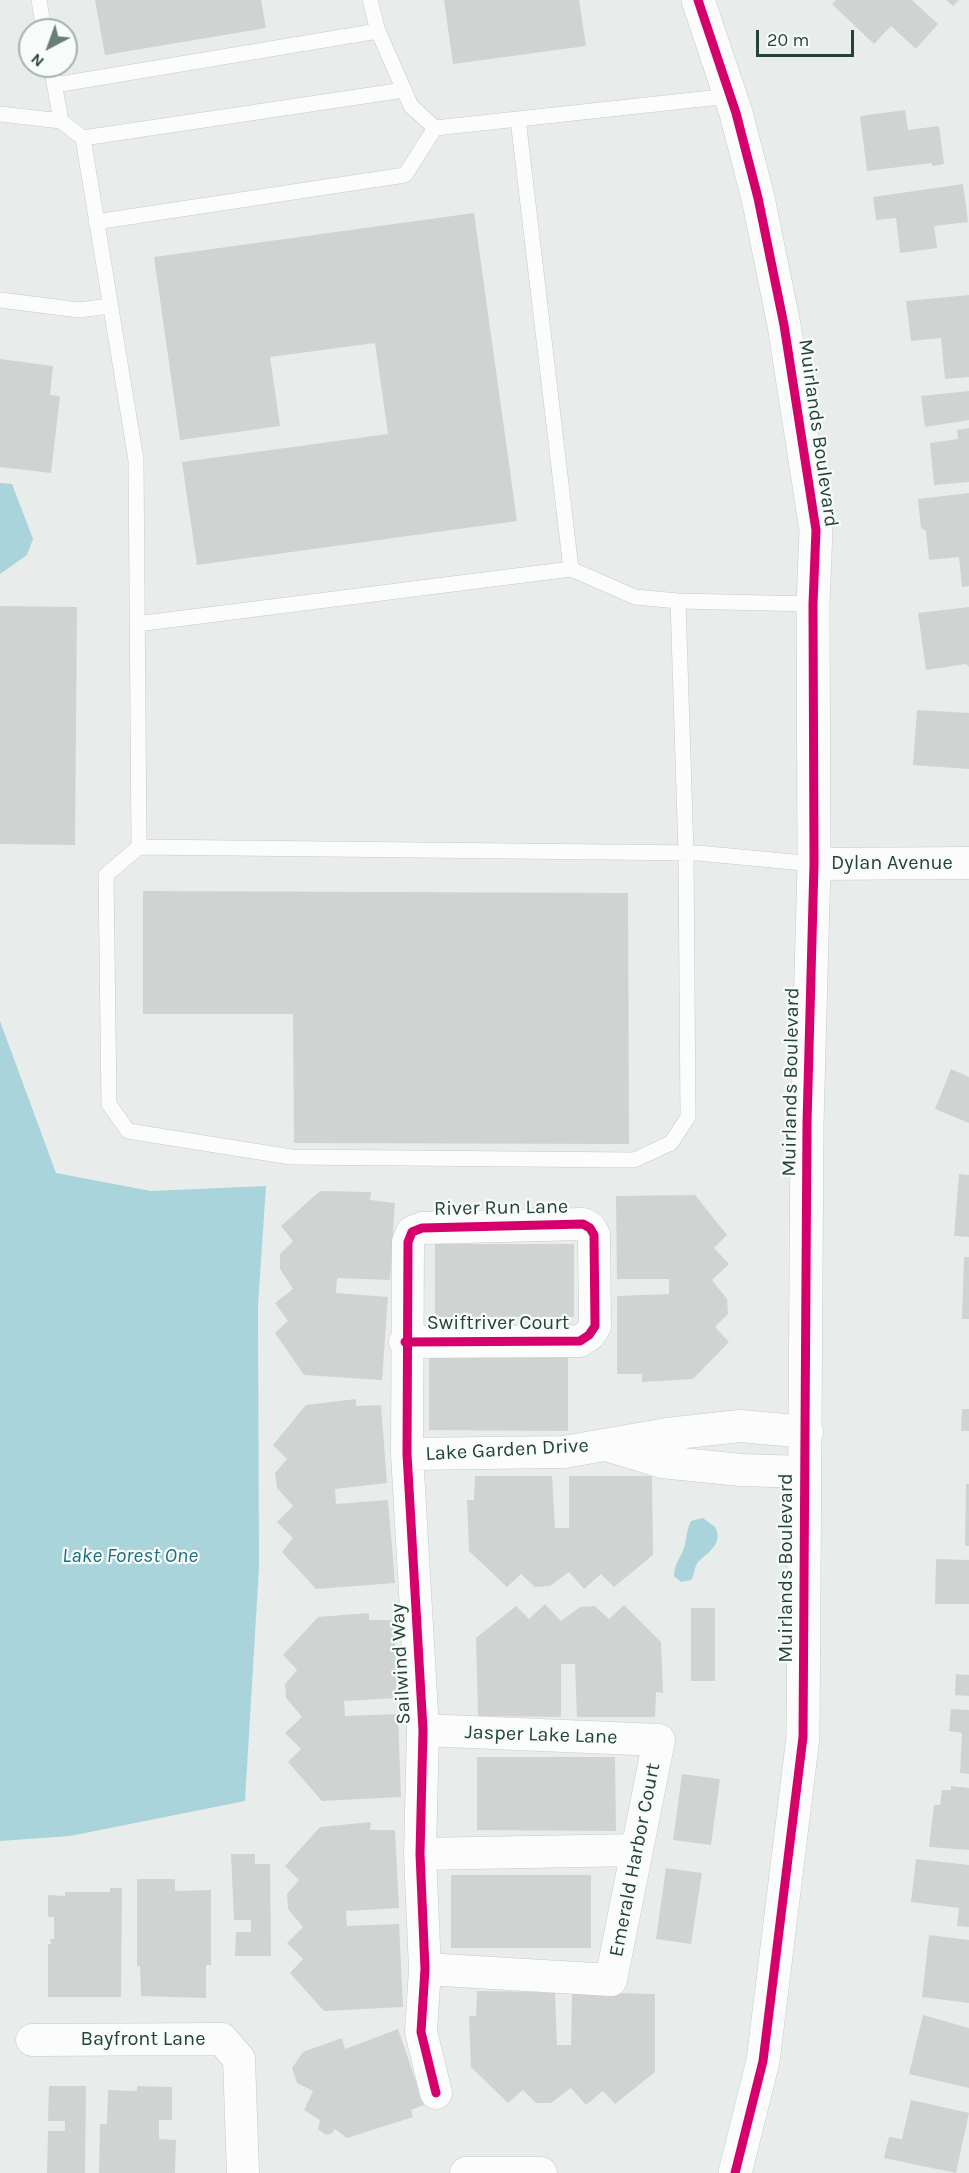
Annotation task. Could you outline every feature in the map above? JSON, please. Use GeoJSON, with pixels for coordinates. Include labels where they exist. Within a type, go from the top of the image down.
{"type":"FeatureCollection","features":[{"type":"Feature","properties":{"kind":"main road","name":"Muirlands Boulevard"},"geometry":{"type":"LineString","coordinates":[[698,0],[730,96],[758,198],[784,325],[816,530],[813,604],[814,864],[807,1123],[807,1432],[804,1472],[803,1737],[763,2061],[735,2173]]}},
{"type":"Feature","properties":{"kind":"street","name":"Dylan Avenue"},"geometry":{"type":"LineString","coordinates":[[814,864],[969,863]]}},
{"type":"Feature","properties":{"kind":"street","name":"River Run Lane"},"geometry":{"type":"LineString","coordinates":[[412,1232],[422,1228],[445,1227],[583,1224],[590,1228],[594,1235],[595,1326],[589,1335]]}},
{"type":"Feature","properties":{"kind":"street","name":"Sailwind Way"},"geometry":{"type":"LineString","coordinates":[[412,1232],[408,1242],[405,1342],[407,1454],[423,1730],[420,1854],[425,1969],[421,2032],[436,2093]]}},
{"type":"Feature","properties":{"kind":"street","name":"Swiftriver Court"},"geometry":{"type":"LineString","coordinates":[[405,1342],[580,1341],[589,1335]]}},
{"type":"Feature","properties":{"kind":"street","name":"Lake Garden Drive"},"geometry":{"type":"LineString","coordinates":[[407,1454],[564,1452],[667,1434],[740,1426],[807,1432]]}},
{"type":"Feature","properties":{"kind":"street","name":"Lake Garden Drive"},"geometry":{"type":"LineString","coordinates":[[606,1444],[662,1462],[741,1470],[804,1472]]}},
{"type":"Feature","properties":{"kind":"street","name":"Jasper Lake Lane"},"geometry":{"type":"LineString","coordinates":[[423,1730],[659,1740]]}},
{"type":"Feature","properties":{"kind":"street","name":"Emerald Harbor Court"},"geometry":{"type":"LineString","coordinates":[[425,1969],[611,1980],[659,1740]]}},
{"type":"Feature","properties":{"kind":"street"},"geometry":{"type":"LineString","coordinates":[[420,1854],[637,1850]]}},
{"type":"Feature","properties":{"kind":"street","name":"Bayfront Lane"},"geometry":{"type":"LineString","coordinates":[[32,2040],[222,2038],[239,2059],[243,2173]]}},
{"type":"Feature","properties":{"kind":"street"},"geometry":{"type":"LineString","coordinates":[[466,2173],[542,2173]]}},
{"type":"Feature","properties":{"kind":"lane"},"geometry":{"type":"LineString","coordinates":[[39,0],[42,18]]}},
{"type":"Feature","properties":{"kind":"lane"},"geometry":{"type":"LineString","coordinates":[[370,0],[378,31],[411,105],[435,128],[730,96]]}},
{"type":"Feature","properties":{"kind":"lane"},"geometry":{"type":"LineString","coordinates":[[55,85],[378,31]]}},
{"type":"Feature","properties":{"kind":"lane"},"geometry":{"type":"LineString","coordinates":[[54,78],[61,121]]}},
{"type":"Feature","properties":{"kind":"lane"},"geometry":{"type":"LineString","coordinates":[[83,138],[404,90]]}},
{"type":"Feature","properties":{"kind":"lane"},"geometry":{"type":"LineString","coordinates":[[0,114],[61,121],[83,138],[136,460],[139,847]]}},
{"type":"Feature","properties":{"kind":"lane"},"geometry":{"type":"LineString","coordinates":[[518,119],[571,569]]}},
{"type":"Feature","properties":{"kind":"lane"},"geometry":{"type":"LineString","coordinates":[[96,222],[405,175],[435,128]]}},
{"type":"Feature","properties":{"kind":"lane"},"geometry":{"type":"LineString","coordinates":[[0,300],[80,310],[110,306]]}},
{"type":"Feature","properties":{"kind":"lane"},"geometry":{"type":"LineString","coordinates":[[137,624],[571,569],[635,597],[678,601],[813,604]]}},
{"type":"Feature","properties":{"kind":"lane"},"geometry":{"type":"LineString","coordinates":[[678,601],[686,853],[688,1117],[671,1143],[634,1160],[303,1157],[128,1131],[108,1104],[106,875],[139,847],[686,853],[814,864]]}},
{"type":"Feature","properties":{"kind":"water"},"geometry":{"type":"Polygon","coordinates":[[[0,483],[12,484],[33,539],[27,555],[0,574],[0,483]]]}},
{"type":"Feature","properties":{"kind":"water","name":"Lake Forest One"},"geometry":{"type":"Polygon","coordinates":[[[0,1021],[56,1173],[151,1191],[266,1186],[258,1305],[259,1567],[245,1801],[70,1836],[0,1841],[0,1021]]]}},
{"type":"Feature","properties":{"kind":"water"},"geometry":{"type":"Polygon","coordinates":[[[703,1518],[715,1527],[718,1538],[714,1547],[698,1562],[691,1580],[681,1582],[674,1576],[674,1571],[684,1548],[691,1521],[703,1518]]]}},
{"type":"Feature","properties":{"kind":"building"},"geometry":{"type":"Polygon","coordinates":[[[95,0],[261,0],[266,28],[105,55],[95,0]]]}},
{"type":"Feature","properties":{"kind":"building"},"geometry":{"type":"Polygon","coordinates":[[[444,0],[579,0],[586,46],[453,64],[444,0]]]}},
{"type":"Feature","properties":{"kind":"building"},"geometry":{"type":"Polygon","coordinates":[[[836,0],[912,0],[938,24],[916,49],[891,26],[874,44],[832,4],[836,0]]]}},
{"type":"Feature","properties":{"kind":"building"},"geometry":{"type":"Polygon","coordinates":[[[946,0],[959,0],[953,6],[946,0]]]}},
{"type":"Feature","properties":{"kind":"building"},"geometry":{"type":"Polygon","coordinates":[[[905,110],[908,130],[939,126],[944,164],[932,166],[932,163],[867,171],[860,116],[905,110]]]}},
{"type":"Feature","properties":{"kind":"building"},"geometry":{"type":"Polygon","coordinates":[[[963,184],[968,222],[934,226],[937,248],[900,253],[896,218],[876,220],[873,197],[963,184]]]}},
{"type":"Feature","properties":{"kind":"building"},"geometry":{"type":"Polygon","coordinates":[[[474,213],[517,521],[197,565],[182,462],[388,434],[375,343],[270,357],[280,426],[180,440],[154,257],[474,213]]]}},
{"type":"Feature","properties":{"kind":"building"},"geometry":{"type":"Polygon","coordinates":[[[969,295],[969,377],[945,379],[941,338],[911,341],[906,301],[969,295]]]}},
{"type":"Feature","properties":{"kind":"building"},"geometry":{"type":"Polygon","coordinates":[[[0,359],[53,366],[50,395],[60,396],[51,473],[0,467],[0,359]]]}},
{"type":"Feature","properties":{"kind":"building"},"geometry":{"type":"Polygon","coordinates":[[[969,391],[969,420],[925,427],[921,396],[969,391]]]}},
{"type":"Feature","properties":{"kind":"building"},"geometry":{"type":"Polygon","coordinates":[[[969,428],[969,482],[934,485],[930,443],[958,439],[957,430],[969,428]]]}},
{"type":"Feature","properties":{"kind":"building"},"geometry":{"type":"Polygon","coordinates":[[[969,493],[969,586],[962,587],[959,557],[929,560],[926,531],[921,528],[918,499],[969,493]]]}},
{"type":"Feature","properties":{"kind":"building"},"geometry":{"type":"Polygon","coordinates":[[[0,606],[77,607],[75,845],[0,844],[0,606]]]}},
{"type":"Feature","properties":{"kind":"building"},"geometry":{"type":"Polygon","coordinates":[[[969,607],[969,667],[966,664],[926,670],[918,613],[969,607]]]}},
{"type":"Feature","properties":{"kind":"building"},"geometry":{"type":"Polygon","coordinates":[[[917,710],[969,713],[969,769],[913,765],[917,710]]]}},
{"type":"Feature","properties":{"kind":"building"},"geometry":{"type":"Polygon","coordinates":[[[143,891],[628,893],[629,1144],[294,1143],[293,1014],[143,1014],[143,891]]]}},
{"type":"Feature","properties":{"kind":"building"},"geometry":{"type":"Polygon","coordinates":[[[951,1069],[969,1077],[969,1123],[935,1109],[951,1069]]]}},
{"type":"Feature","properties":{"kind":"building"},"geometry":{"type":"Polygon","coordinates":[[[959,1174],[969,1175],[969,1237],[954,1236],[959,1174]]]}},
{"type":"Feature","properties":{"kind":"building"},"geometry":{"type":"Polygon","coordinates":[[[320,1191],[371,1192],[370,1200],[395,1203],[390,1280],[337,1278],[336,1293],[388,1297],[382,1380],[304,1375],[275,1333],[288,1321],[275,1303],[293,1289],[280,1269],[280,1254],[293,1241],[281,1226],[320,1191]]]}},
{"type":"Feature","properties":{"kind":"building"},"geometry":{"type":"Polygon","coordinates":[[[695,1195],[727,1235],[714,1248],[729,1264],[712,1280],[727,1299],[728,1314],[715,1327],[729,1342],[693,1379],[642,1382],[642,1374],[617,1374],[617,1296],[669,1294],[669,1279],[617,1279],[616,1196],[695,1195]]]}},
{"type":"Feature","properties":{"kind":"building"},"geometry":{"type":"Polygon","coordinates":[[[435,1244],[574,1244],[574,1317],[435,1317],[435,1244]]]}},
{"type":"Feature","properties":{"kind":"building"},"geometry":{"type":"Polygon","coordinates":[[[964,1257],[969,1257],[969,1319],[962,1319],[964,1257]]]}},
{"type":"Feature","properties":{"kind":"building"},"geometry":{"type":"Polygon","coordinates":[[[429,1357],[568,1357],[568,1431],[429,1430],[429,1357]]]}},
{"type":"Feature","properties":{"kind":"building"},"geometry":{"type":"Polygon","coordinates":[[[356,1399],[356,1406],[381,1405],[387,1483],[335,1489],[336,1504],[388,1500],[395,1583],[316,1589],[282,1552],[293,1538],[277,1522],[293,1506],[277,1488],[275,1473],[287,1459],[273,1445],[306,1405],[356,1399]]]}},
{"type":"Feature","properties":{"kind":"building"},"geometry":{"type":"Polygon","coordinates":[[[962,1409],[969,1409],[969,1431],[961,1431],[962,1409]]]}},
{"type":"Feature","properties":{"kind":"building"},"geometry":{"type":"Polygon","coordinates":[[[475,1476],[552,1476],[555,1528],[569,1528],[569,1476],[652,1476],[653,1555],[614,1587],[601,1574],[584,1589],[569,1572],[550,1586],[535,1587],[521,1574],[507,1587],[469,1551],[467,1500],[474,1500],[475,1476]]]}},
{"type":"Feature","properties":{"kind":"building"},"geometry":{"type":"Polygon","coordinates":[[[966,1484],[969,1484],[969,1546],[965,1546],[966,1484]]]}},
{"type":"Feature","properties":{"kind":"building"},"geometry":{"type":"Polygon","coordinates":[[[936,1559],[969,1560],[969,1604],[935,1604],[936,1559]]]}},
{"type":"Feature","properties":{"kind":"building"},"geometry":{"type":"Polygon","coordinates":[[[545,1604],[561,1621],[580,1607],[595,1606],[609,1619],[624,1605],[661,1642],[663,1693],[656,1692],[655,1717],[577,1717],[575,1664],[561,1664],[561,1717],[478,1716],[476,1638],[516,1606],[529,1619],[545,1604]]]}},
{"type":"Feature","properties":{"kind":"building"},"geometry":{"type":"Polygon","coordinates":[[[691,1608],[715,1608],[715,1681],[691,1681],[691,1608]]]}},
{"type":"Feature","properties":{"kind":"building"},"geometry":{"type":"Polygon","coordinates":[[[369,1613],[369,1620],[394,1620],[397,1698],[344,1701],[345,1716],[398,1714],[401,1797],[322,1801],[288,1762],[301,1749],[285,1733],[302,1717],[286,1698],[285,1684],[297,1670],[283,1655],[318,1617],[369,1613]]]}},
{"type":"Feature","properties":{"kind":"building"},"geometry":{"type":"Polygon","coordinates":[[[956,1674],[969,1675],[969,1696],[955,1695],[956,1674]]]}},
{"type":"Feature","properties":{"kind":"building"},"geometry":{"type":"Polygon","coordinates":[[[951,1709],[969,1710],[969,1774],[960,1773],[962,1733],[949,1731],[951,1709]]]}},
{"type":"Feature","properties":{"kind":"building"},"geometry":{"type":"Polygon","coordinates":[[[477,1757],[615,1757],[616,1831],[477,1830],[477,1757]]]}},
{"type":"Feature","properties":{"kind":"building"},"geometry":{"type":"Polygon","coordinates":[[[682,1774],[720,1779],[711,1845],[673,1840],[682,1774]]]}},
{"type":"Feature","properties":{"kind":"building"},"geometry":{"type":"Polygon","coordinates":[[[951,1786],[969,1788],[969,1850],[929,1847],[934,1805],[940,1805],[942,1790],[951,1790],[951,1786]]]}},
{"type":"Feature","properties":{"kind":"building"},"geometry":{"type":"Polygon","coordinates":[[[371,1822],[370,1830],[395,1830],[399,1908],[346,1911],[347,1926],[399,1924],[403,2007],[324,2011],[290,1973],[303,1959],[287,1943],[303,1927],[288,1909],[287,1894],[299,1880],[285,1866],[320,1827],[371,1822]]]}},
{"type":"Feature","properties":{"kind":"building"},"geometry":{"type":"Polygon","coordinates":[[[231,1854],[255,1854],[255,1864],[270,1864],[271,1956],[235,1956],[236,1932],[251,1932],[251,1920],[234,1920],[231,1854]]]}},
{"type":"Feature","properties":{"kind":"building"},"geometry":{"type":"Polygon","coordinates":[[[916,1859],[969,1865],[969,1927],[957,1926],[959,1908],[911,1902],[916,1859]]]}},
{"type":"Feature","properties":{"kind":"building"},"geometry":{"type":"Polygon","coordinates":[[[666,1868],[702,1873],[691,1944],[656,1939],[666,1868]]]}},
{"type":"Feature","properties":{"kind":"building"},"geometry":{"type":"Polygon","coordinates":[[[451,1875],[591,1875],[591,1948],[451,1948],[451,1875]]]}},
{"type":"Feature","properties":{"kind":"building"},"geometry":{"type":"Polygon","coordinates":[[[137,1879],[175,1879],[175,1891],[211,1890],[211,1965],[206,1965],[206,1998],[141,1996],[140,1966],[137,1966],[137,1879]]]}},
{"type":"Feature","properties":{"kind":"building"},"geometry":{"type":"Polygon","coordinates":[[[110,1888],[122,1888],[121,1997],[48,1997],[48,1944],[51,1944],[50,1939],[54,1939],[54,1917],[48,1917],[48,1895],[65,1896],[65,1892],[110,1892],[110,1888]]]}},
{"type":"Feature","properties":{"kind":"building"},"geometry":{"type":"Polygon","coordinates":[[[929,1935],[969,1940],[969,2003],[922,1997],[929,1935]]]}},
{"type":"Feature","properties":{"kind":"building"},"geometry":{"type":"Polygon","coordinates":[[[477,1991],[555,1992],[557,2045],[571,2045],[572,1992],[655,1994],[655,2072],[615,2104],[603,2091],[586,2105],[571,2088],[551,2103],[536,2103],[523,2090],[508,2103],[471,2067],[469,2016],[476,2016],[477,1991]]]}},
{"type":"Feature","properties":{"kind":"building"},"geometry":{"type":"Polygon","coordinates":[[[923,2015],[969,2028],[969,2088],[909,2074],[923,2015]]]}},
{"type":"Feature","properties":{"kind":"building"},"geometry":{"type":"Polygon","coordinates":[[[398,2029],[424,2105],[411,2110],[413,2117],[347,2138],[335,2129],[331,2134],[326,2135],[318,2129],[320,2120],[304,2110],[313,2091],[297,2083],[292,2068],[303,2052],[342,2038],[345,2049],[398,2029]]]}},
{"type":"Feature","properties":{"kind":"building"},"geometry":{"type":"Polygon","coordinates":[[[49,2086],[86,2086],[85,2173],[47,2173],[48,2131],[65,2131],[65,2121],[48,2121],[49,2086]]]}},
{"type":"Feature","properties":{"kind":"building"},"geometry":{"type":"Polygon","coordinates":[[[137,2086],[172,2087],[172,2120],[159,2120],[159,2139],[176,2140],[175,2173],[99,2173],[100,2124],[107,2124],[108,2090],[137,2091],[137,2086]]]}},
{"type":"Feature","properties":{"kind":"building"},"geometry":{"type":"Polygon","coordinates":[[[911,2100],[969,2113],[956,2173],[884,2158],[889,2137],[902,2139],[911,2100]]]}},
{"type":"Feature","properties":{"kind":"cycle path"},"geometry":{"type":"LineString","coordinates":[[698,0],[736,113],[758,198],[784,325],[816,530],[813,604],[814,864],[807,1123],[803,1737],[763,2061],[735,2173]]}},
{"type":"Feature","properties":{"kind":"cycle path"},"geometry":{"type":"LineString","coordinates":[[405,1342],[580,1341],[589,1335],[595,1326],[594,1235],[590,1228],[583,1224],[422,1228],[412,1232],[408,1242],[407,1454],[423,1730],[420,1854],[425,1969],[421,2032],[436,2093]]}}]}
